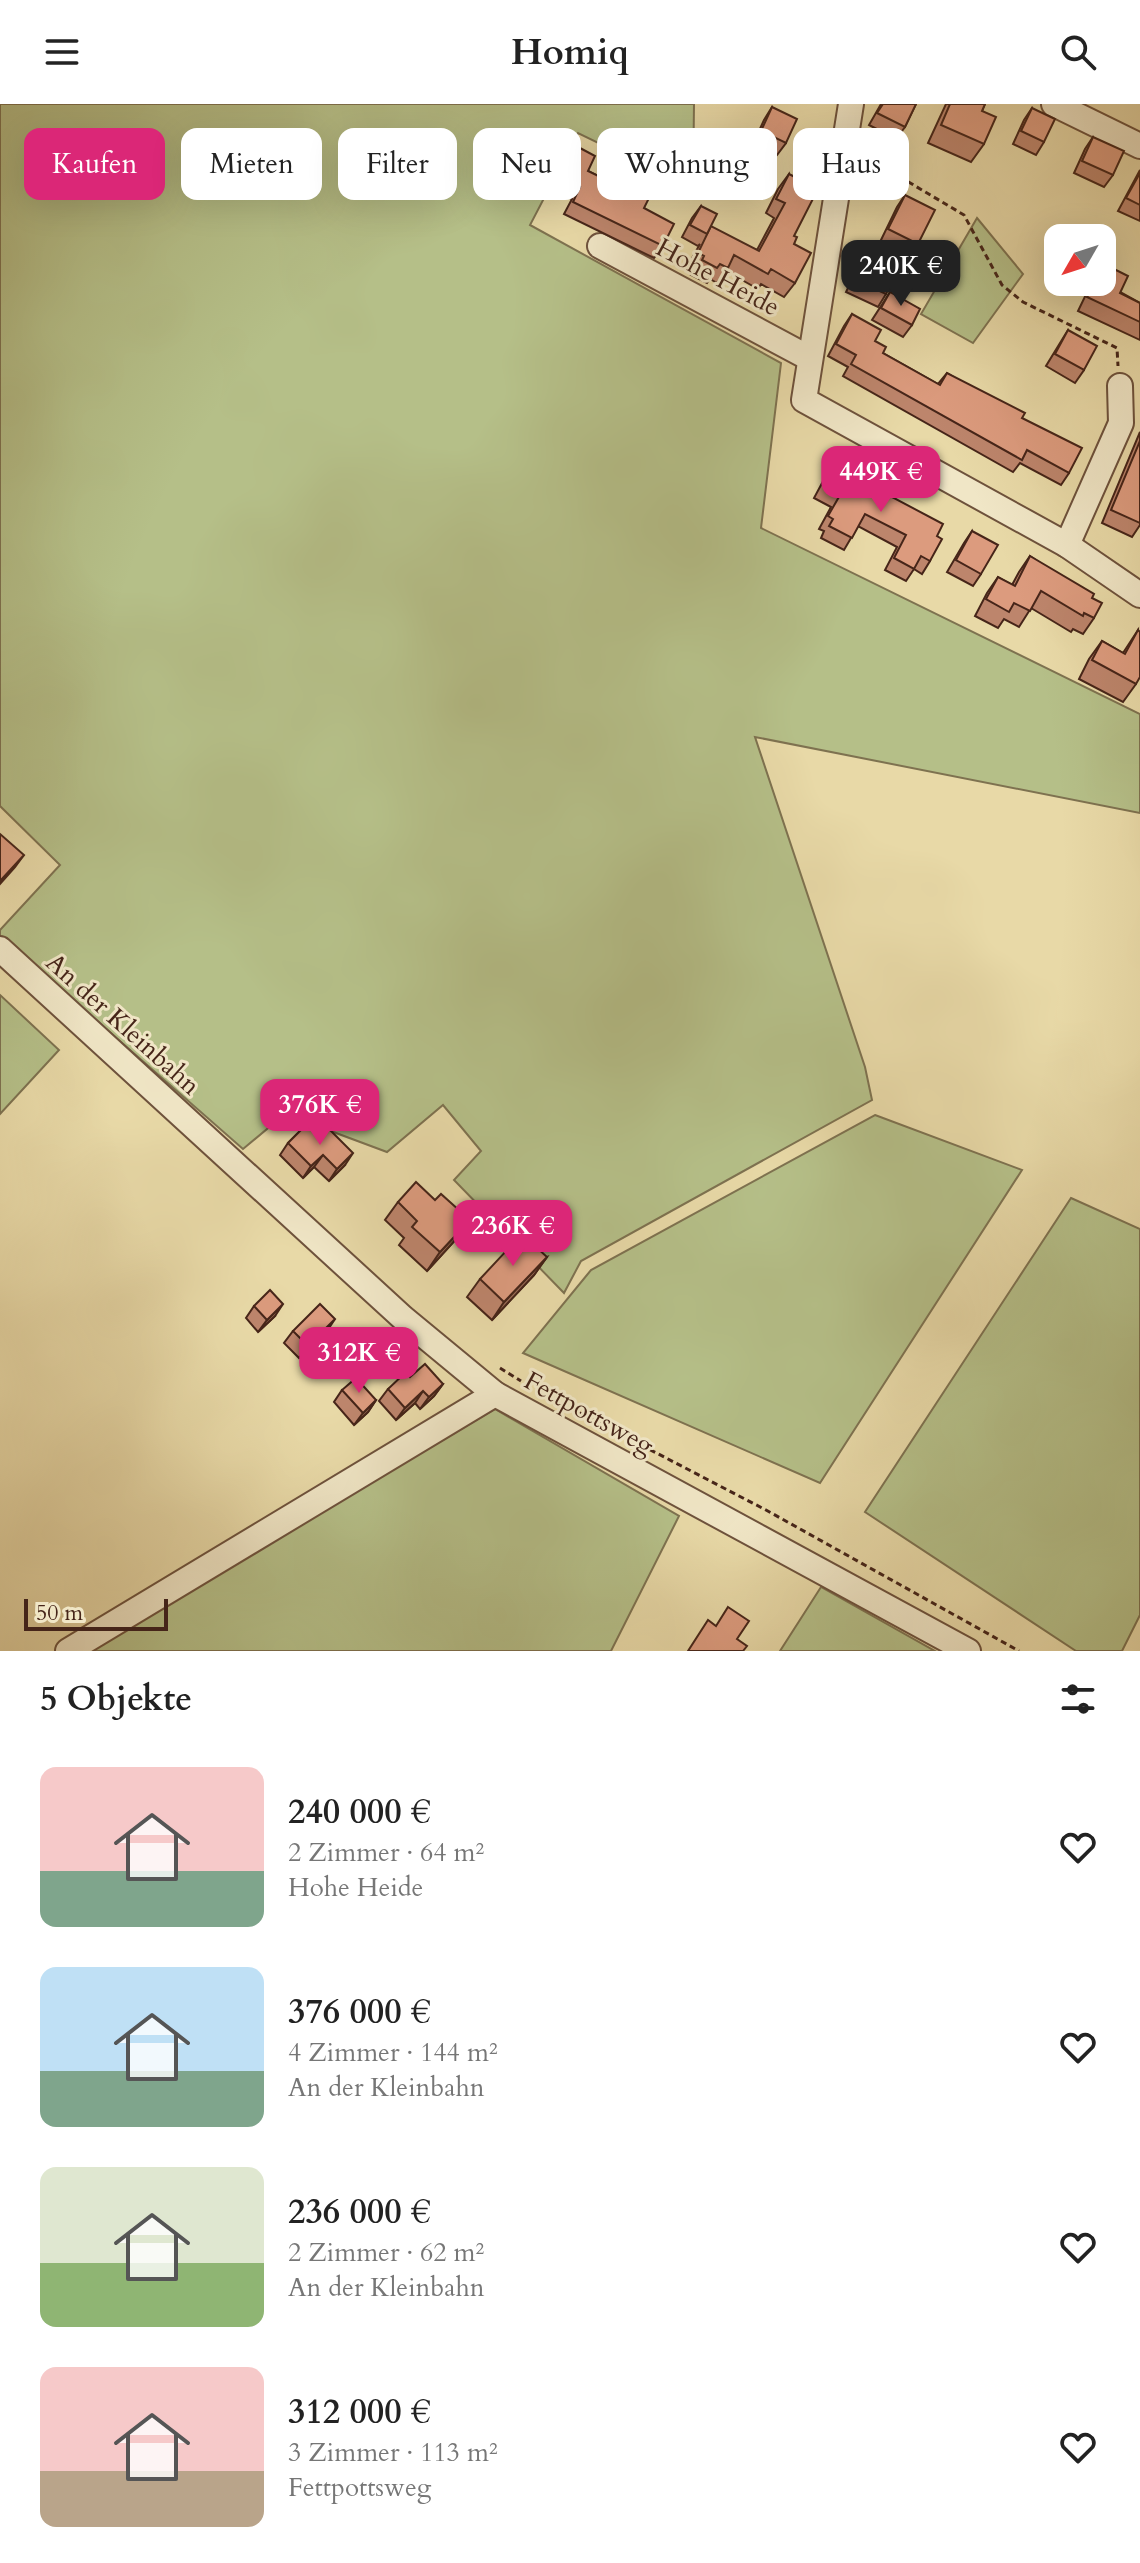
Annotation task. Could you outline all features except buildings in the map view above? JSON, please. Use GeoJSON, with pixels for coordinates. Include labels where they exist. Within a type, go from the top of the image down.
{"type":"FeatureCollection","features":[{"type":"Feature","properties":{"kind":"street","name":"Hohe Heide"},"geometry":{"type":"LineString","coordinates":[[847,128],[851,104]]}},
{"type":"Feature","properties":{"kind":"street"},"geometry":{"type":"LineString","coordinates":[[1054,104],[1140,146]]}},
{"type":"Feature","properties":{"kind":"street","name":"Hohe Heide"},"geometry":{"type":"LineString","coordinates":[[836,200],[804,400],[1067,545],[1140,595]]}},
{"type":"Feature","properties":{"kind":"street","name":"Hohe Heide"},"geometry":{"type":"LineString","coordinates":[[600,246],[809,358]]}},
{"type":"Feature","properties":{"kind":"street"},"geometry":{"type":"LineString","coordinates":[[1067,545],[1121,423],[1120,386]]}},
{"type":"Feature","properties":{"kind":"street","name":"An der Kleinbahn"},"geometry":{"type":"LineString","coordinates":[[0,949],[403,1318],[495,1394]]}},
{"type":"Feature","properties":{"kind":"street","name":"Fettpottsweg"},"geometry":{"type":"LineString","coordinates":[[68,1651],[495,1394],[968,1651]]}},
{"type":"Feature","properties":{"kind":"path"},"geometry":{"type":"LineString","coordinates":[[909,182],[964,215],[1002,285],[1023,302],[1117,348],[1120,386]]}},
{"type":"Feature","properties":{"kind":"path"},"geometry":{"type":"LineString","coordinates":[[500,1368],[527,1385]]}},
{"type":"Feature","properties":{"kind":"path"},"geometry":{"type":"LineString","coordinates":[[569,1408],[766,1510],[1019,1651]]}},
{"type":"Feature","properties":{"kind":"green space"},"geometry":{"type":"Polygon","coordinates":[[[0,104],[694,104],[694,128],[597,128],[597,142],[581,134],[581,128],[473,128],[473,200],[543,200],[530,225],[781,363],[761,528],[1140,714],[1140,813],[755,737],[865,1067],[872,1100],[581,1261],[564,1293],[454,1180],[481,1151],[443,1105],[387,1152],[285,1114],[243,1149],[0,936],[0,930],[60,865],[0,806],[0,104]]]}},
{"type":"Feature","properties":{"kind":"green space"},"geometry":{"type":"Polygon","coordinates":[[[977,218],[1023,274],[973,343],[921,314],[977,218]]]}},
{"type":"Feature","properties":{"kind":"green space"},"geometry":{"type":"Polygon","coordinates":[[[0,995],[59,1050],[0,1114],[0,995]]]}},
{"type":"Feature","properties":{"kind":"green space"},"geometry":{"type":"Polygon","coordinates":[[[875,1115],[1022,1170],[820,1483],[523,1353],[591,1270],[875,1115]]]}},
{"type":"Feature","properties":{"kind":"green space"},"geometry":{"type":"Polygon","coordinates":[[[1071,1198],[1140,1229],[1140,1615],[1122,1651],[1076,1651],[865,1512],[1071,1198]]]}},
{"type":"Feature","properties":{"kind":"green space"},"geometry":{"type":"Polygon","coordinates":[[[495,1409],[679,1516],[611,1651],[88,1651],[495,1409]]]}},
{"type":"Feature","properties":{"kind":"green space"},"geometry":{"type":"Polygon","coordinates":[[[821,1587],[935,1651],[780,1651],[821,1587]]]}}]}
